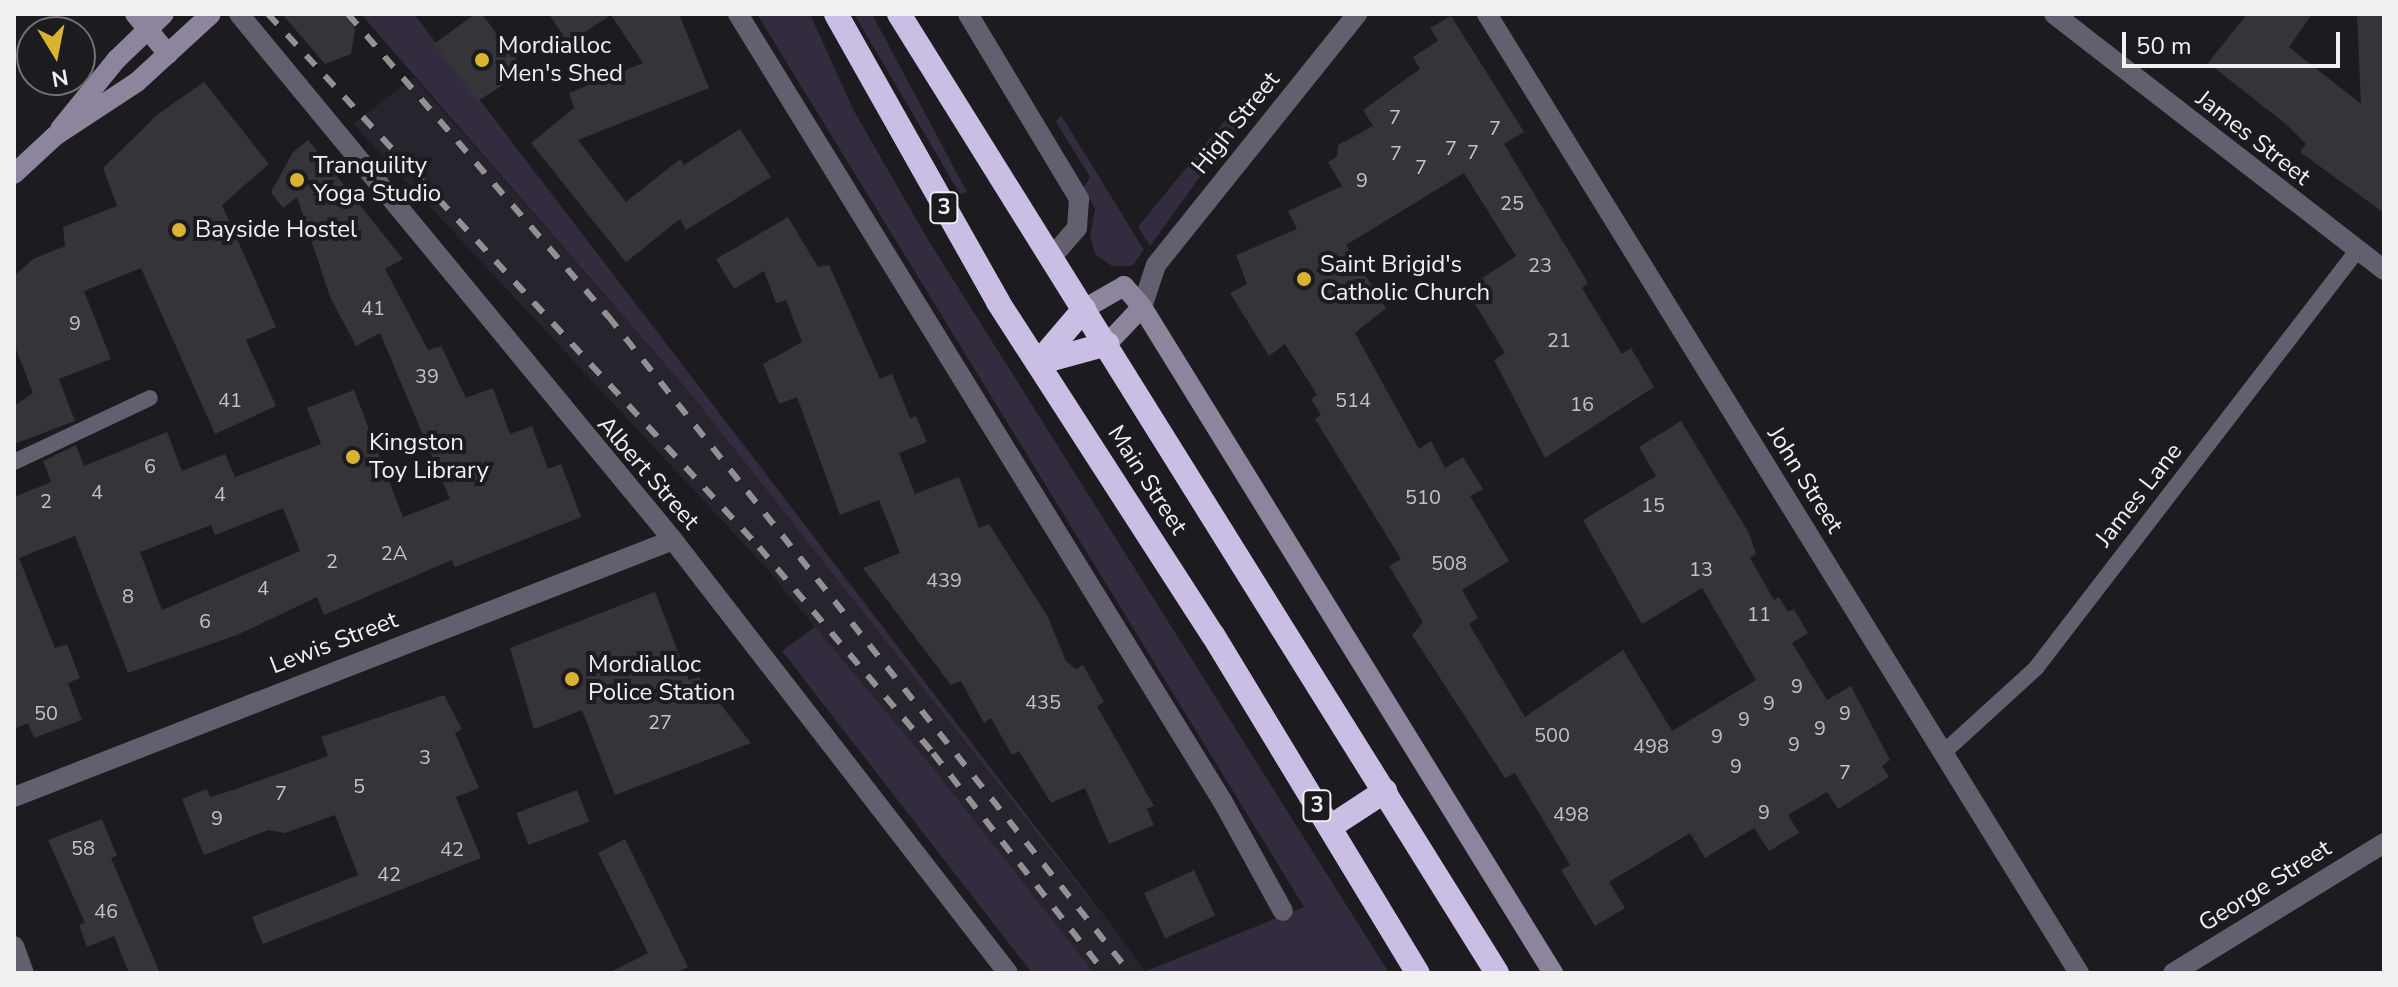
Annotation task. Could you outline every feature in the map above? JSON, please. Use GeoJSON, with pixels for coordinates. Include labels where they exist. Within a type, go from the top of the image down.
{"type":"FeatureCollection","features":[{"type":"Feature","properties":{"kind":"highway","name":"Main Street"},"geometry":{"type":"LineString","coordinates":[[836,14],[1038,363],[1330,827],[1418,973]]}},
{"type":"Feature","properties":{"kind":"highway","name":"Main Street"},"geometry":{"type":"LineString","coordinates":[[899,14],[1497,973]]}},
{"type":"Feature","properties":{"kind":"highway"},"geometry":{"type":"LineString","coordinates":[[1038,363],[1084,309]]}},
{"type":"Feature","properties":{"kind":"highway"},"geometry":{"type":"LineString","coordinates":[[1038,363],[1107,344]]}},
{"type":"Feature","properties":{"kind":"highway"},"geometry":{"type":"LineString","coordinates":[[1330,827],[1385,791]]}},
{"type":"Feature","properties":{"kind":"street"},"geometry":{"type":"LineString","coordinates":[[55,136],[141,22],[164,14]]}},
{"type":"Feature","properties":{"kind":"street"},"geometry":{"type":"LineString","coordinates":[[177,14],[193,31]]}},
{"type":"Feature","properties":{"kind":"street"},"geometry":{"type":"LineString","coordinates":[[14,174],[55,136],[168,54],[211,14]]}},
{"type":"Feature","properties":{"kind":"street","name":"Albert Street"},"geometry":{"type":"LineString","coordinates":[[239,14],[673,540],[1008,973]]}},
{"type":"Feature","properties":{"kind":"street"},"geometry":{"type":"LineString","coordinates":[[738,14],[1223,802],[1283,911]]}},
{"type":"Feature","properties":{"kind":"street"},"geometry":{"type":"LineString","coordinates":[[968,14],[1079,199],[1077,228],[1051,258]]}},
{"type":"Feature","properties":{"kind":"street","name":"High Street"},"geometry":{"type":"LineString","coordinates":[[1084,309],[1156,265],[1357,14]]}},
{"type":"Feature","properties":{"kind":"street","name":"John Street"},"geometry":{"type":"LineString","coordinates":[[1487,14],[2079,973]]}},
{"type":"Feature","properties":{"kind":"street","name":"James Street"},"geometry":{"type":"LineString","coordinates":[[2054,14],[2356,252],[2384,270]]}},
{"type":"Feature","properties":{"kind":"street"},"geometry":{"type":"LineString","coordinates":[[141,22],[168,54]]}},
{"type":"Feature","properties":{"kind":"street","name":"High Street"},"geometry":{"type":"LineString","coordinates":[[1107,344],[1142,307],[1156,265]]}},
{"type":"Feature","properties":{"kind":"street"},"geometry":{"type":"LineString","coordinates":[[1124,286],[1142,307],[1553,973]]}},
{"type":"Feature","properties":{"kind":"street","name":"Lewis Street"},"geometry":{"type":"LineString","coordinates":[[14,797],[673,540]]}},
{"type":"Feature","properties":{"kind":"street","name":"George Street"},"geometry":{"type":"LineString","coordinates":[[2173,973],[2384,843]]}},
{"type":"Feature","properties":{"kind":"street"},"geometry":{"type":"LineString","coordinates":[[14,946],[24,973]]}},
{"type":"Feature","properties":{"kind":"lane","name":"James Lane"},"geometry":{"type":"LineString","coordinates":[[1943,753],[2036,668],[2356,252]]}},
{"type":"Feature","properties":{"kind":"lane"},"geometry":{"type":"LineString","coordinates":[[14,462],[150,398]]}},
{"type":"Feature","properties":{"kind":"shaded area"},"geometry":{"type":"Polygon","coordinates":[[[361,14],[414,14],[1146,971],[690,393],[361,14]]]}},
{"type":"Feature","properties":{"kind":"shaded area"},"geometry":{"type":"Polygon","coordinates":[[[757,14],[810,14],[854,111],[927,238],[1389,973],[1146,971],[1304,907],[757,14]]]}},
{"type":"Feature","properties":{"kind":"shaded area"},"geometry":{"type":"Polygon","coordinates":[[[854,14],[872,14],[967,192],[960,194],[854,14]]]}},
{"type":"Feature","properties":{"kind":"shaded area"},"geometry":{"type":"Polygon","coordinates":[[[414,77],[690,393],[1147,973],[1094,973],[770,572],[353,124],[414,77]]]}},
{"type":"Feature","properties":{"kind":"shaded area"},"geometry":{"type":"Polygon","coordinates":[[[1244,97],[1249,109],[1150,246],[1138,227],[1244,97]]]}},
{"type":"Feature","properties":{"kind":"shaded area"},"geometry":{"type":"Polygon","coordinates":[[[1061,115],[1144,250],[1132,266],[1112,266],[1095,254],[1090,236],[1095,209],[1084,187],[1090,177],[1056,122],[1061,115]]]}},
{"type":"Feature","properties":{"kind":"shaded area"},"geometry":{"type":"Polygon","coordinates":[[[815,627],[937,773],[1094,973],[1032,973],[782,651],[815,627]]]}},
{"type":"Feature","properties":{"kind":"building"},"geometry":{"type":"Polygon","coordinates":[[[282,14],[349,14],[355,30],[351,54],[325,64],[282,14]]]}},
{"type":"Feature","properties":{"kind":"building","name":"Mordialloc Men's Shed"},"geometry":{"type":"Polygon","coordinates":[[[475,14],[482,14],[525,71],[478,101],[434,44],[475,14]]]}},
{"type":"Feature","properties":{"kind":"building"},"geometry":{"type":"Polygon","coordinates":[[[549,14],[679,14],[709,88],[578,140],[626,202],[680,159],[684,165],[740,129],[771,177],[686,230],[680,219],[626,262],[531,143],[574,108],[569,93],[643,63],[611,15],[568,43],[549,14]]]}},
{"type":"Feature","properties":{"kind":"building"},"geometry":{"type":"Polygon","coordinates":[[[2247,14],[2312,14],[2289,47],[2361,104],[2357,14],[2384,14],[2384,213],[2300,152],[2306,144],[2286,124],[2208,63],[2247,14]]]}},
{"type":"Feature","properties":{"kind":"building"},"geometry":{"type":"Polygon","coordinates":[[[1451,16],[1524,132],[1504,144],[1588,283],[1582,288],[1622,354],[1631,348],[1654,387],[1545,458],[1494,360],[1505,353],[1469,294],[1477,289],[1473,284],[1516,256],[1464,173],[1346,245],[1386,308],[1355,333],[1419,449],[1431,441],[1445,468],[1463,457],[1483,489],[1470,496],[1509,561],[1462,590],[1478,618],[1469,624],[1525,717],[1623,650],[1672,731],[1756,680],[1702,588],[1642,624],[1583,520],[1656,476],[1639,447],[1681,421],[1749,533],[1756,554],[1750,558],[1774,600],[1779,597],[1788,612],[1794,609],[1808,633],[1792,643],[1827,700],[1851,686],[1890,760],[1882,766],[1889,777],[1838,809],[1827,792],[1788,815],[1799,833],[1769,851],[1754,828],[1705,858],[1690,833],[1609,882],[1625,908],[1595,926],[1561,870],[1570,865],[1515,773],[1505,778],[1412,635],[1423,622],[1389,566],[1401,559],[1315,419],[1321,415],[1311,399],[1317,395],[1285,344],[1269,356],[1230,293],[1247,284],[1236,255],[1297,229],[1288,211],[1342,186],[1328,162],[1337,157],[1338,145],[1373,126],[1363,110],[1420,69],[1413,57],[1438,41],[1430,28],[1451,16]]]}},
{"type":"Feature","properties":{"kind":"building"},"geometry":{"type":"Polygon","coordinates":[[[204,82],[269,164],[222,205],[276,327],[246,340],[276,406],[215,434],[141,268],[84,291],[111,359],[59,379],[75,421],[14,444],[14,406],[33,393],[14,344],[14,276],[33,259],[65,246],[63,227],[117,206],[103,168],[157,115],[204,82]]]}},
{"type":"Feature","properties":{"kind":"building"},"geometry":{"type":"Polygon","coordinates":[[[308,140],[403,259],[385,269],[428,350],[441,346],[466,398],[493,388],[510,434],[532,426],[548,469],[561,464],[581,517],[455,567],[452,560],[324,615],[317,597],[237,635],[128,673],[75,536],[19,558],[55,648],[67,644],[80,678],[68,683],[82,720],[34,738],[28,723],[14,729],[14,497],[51,482],[43,461],[76,445],[84,466],[167,432],[182,471],[225,454],[235,477],[321,444],[307,408],[354,390],[403,517],[450,499],[380,333],[356,346],[330,297],[297,197],[283,208],[271,192],[293,152],[308,140]],[[283,508],[215,535],[211,525],[140,552],[162,610],[300,551],[283,508]]]}},
{"type":"Feature","properties":{"kind":"building"},"geometry":{"type":"Polygon","coordinates":[[[788,217],[818,267],[829,265],[880,379],[892,374],[910,418],[916,416],[927,442],[899,453],[915,494],[959,477],[979,528],[989,524],[1048,617],[1066,661],[1076,669],[1083,665],[1104,702],[1097,706],[1154,806],[1147,809],[1154,825],[1109,844],[1085,788],[1051,803],[1019,751],[1012,755],[991,718],[984,723],[961,681],[951,685],[863,568],[900,553],[879,500],[840,515],[797,397],[779,404],[763,364],[802,342],[786,300],[776,303],[764,271],[734,289],[716,259],[788,217]]]}},
{"type":"Feature","properties":{"kind":"building"},"geometry":{"type":"Polygon","coordinates":[[[655,592],[689,680],[699,677],[751,743],[615,795],[582,710],[534,729],[510,648],[655,592]]]}},
{"type":"Feature","properties":{"kind":"building"},"geometry":{"type":"Polygon","coordinates":[[[444,695],[462,729],[455,733],[479,788],[456,797],[481,858],[263,944],[252,917],[358,875],[335,815],[285,833],[268,830],[204,855],[182,799],[207,789],[210,797],[328,756],[321,737],[444,695]]]}},
{"type":"Feature","properties":{"kind":"building"},"geometry":{"type":"Polygon","coordinates":[[[577,790],[589,822],[529,845],[516,813],[577,790]]]}},
{"type":"Feature","properties":{"kind":"building"},"geometry":{"type":"Polygon","coordinates":[[[102,819],[117,856],[111,858],[160,973],[129,973],[114,936],[87,947],[79,925],[85,923],[48,840],[102,819]]]}},
{"type":"Feature","properties":{"kind":"building"},"geometry":{"type":"Polygon","coordinates":[[[625,839],[688,967],[674,973],[609,973],[648,953],[598,853],[625,839]]]}},
{"type":"Feature","properties":{"kind":"building"},"geometry":{"type":"Polygon","coordinates":[[[1194,870],[1215,915],[1165,939],[1144,893],[1194,870]]]}},
{"type":"Feature","properties":{"kind":"railway"},"geometry":{"type":"LineString","coordinates":[[268,14],[759,547],[933,753],[1105,973]]}},
{"type":"Feature","properties":{"kind":"railway"},"geometry":{"type":"LineString","coordinates":[[348,14],[608,316],[1130,973]]}},
{"type":"Feature","properties":{"kind":"place","name":"Mordialloc Men's Shed"},"geometry":{"type":"Point","coordinates":[482,60]}},
{"type":"Feature","properties":{"kind":"place","name":"Tranquility Yoga Studio"},"geometry":{"type":"Point","coordinates":[297,180]}},
{"type":"Feature","properties":{"kind":"place","name":"Bayside Hostel"},"geometry":{"type":"Point","coordinates":[179,230]}},
{"type":"Feature","properties":{"kind":"place","name":"Saint Brigid's Catholic Church"},"geometry":{"type":"Point","coordinates":[1304,279]}},
{"type":"Feature","properties":{"kind":"place","name":"Kingston Toy Library"},"geometry":{"type":"Point","coordinates":[353,457]}},
{"type":"Feature","properties":{"kind":"place","name":"Mordialloc Police Station"},"geometry":{"type":"Point","coordinates":[572,679]}}]}
